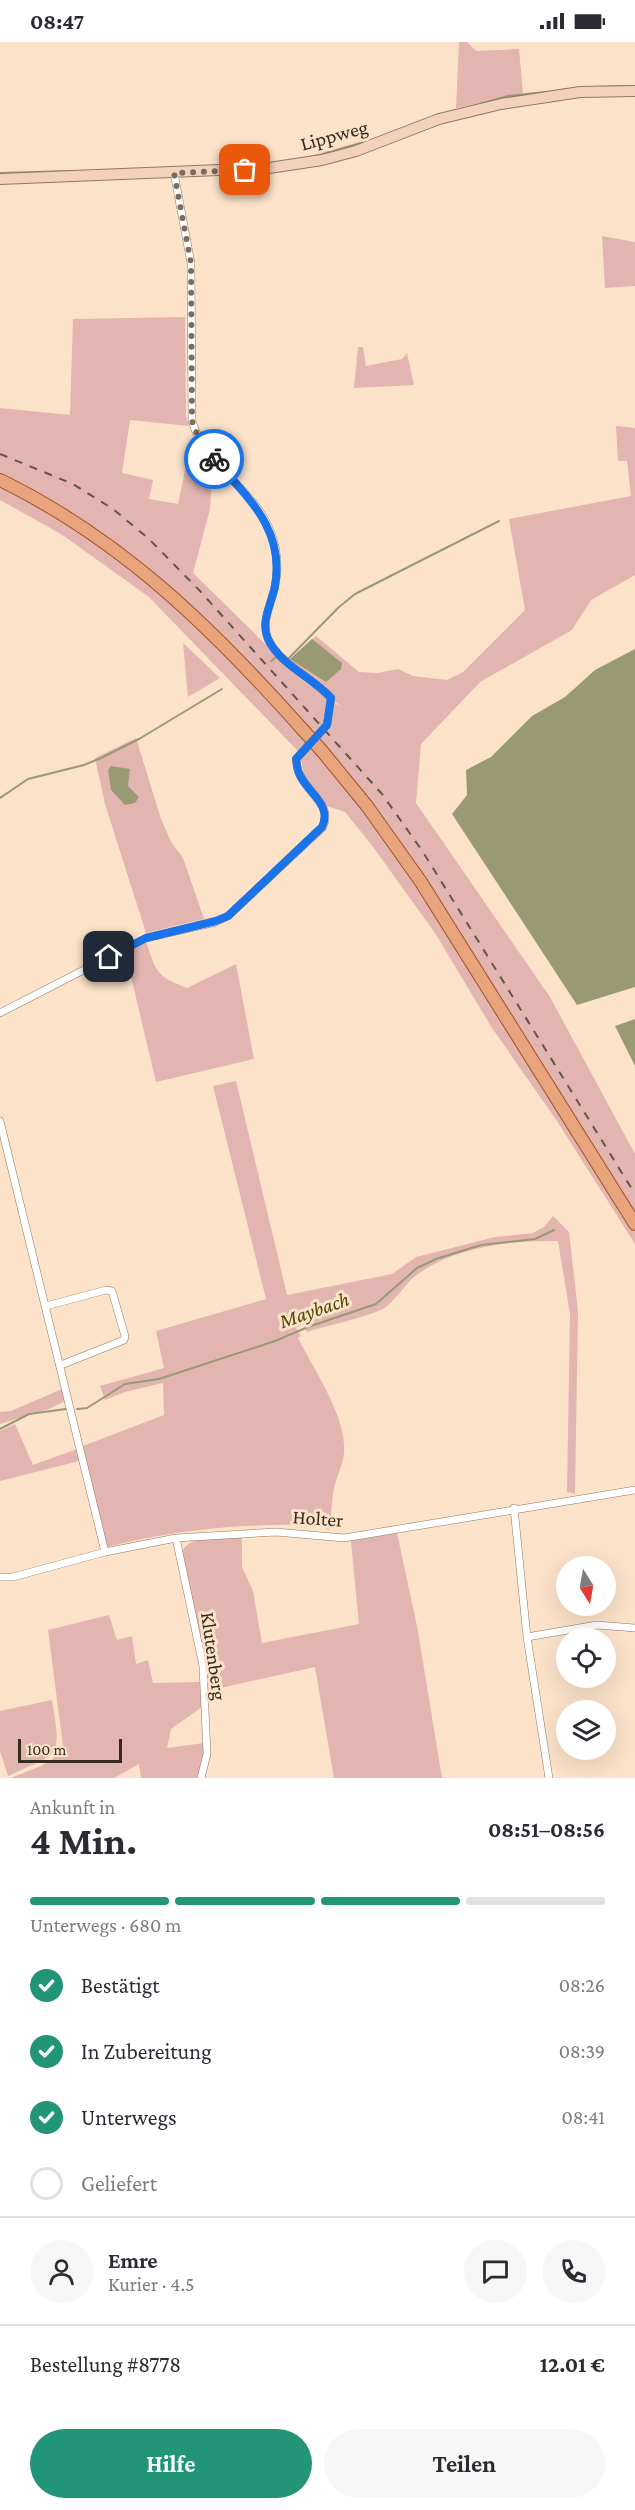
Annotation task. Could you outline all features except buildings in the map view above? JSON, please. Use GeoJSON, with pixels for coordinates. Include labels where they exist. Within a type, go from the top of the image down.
{"type":"FeatureCollection","features":[{"type":"Feature","properties":{"kind":"main road"},"geometry":{"type":"LineString","coordinates":[[0,480],[76,523],[121,553],[160,584],[222,641],[322,751],[367,806],[421,882],[635,1224]]}},
{"type":"Feature","properties":{"kind":"street","name":"Lippweg"},"geometry":{"type":"LineString","coordinates":[[0,179],[269,168],[322,160],[357,151],[439,120],[501,104],[580,92],[635,91]]}},
{"type":"Feature","properties":{"kind":"street"},"geometry":{"type":"LineString","coordinates":[[0,1013],[146,938],[228,916],[322,827],[326,820],[322,806],[299,775],[296,759],[327,725],[331,698],[285,661],[267,637],[265,621],[277,570],[276,553],[269,528],[260,513],[200,442],[192,421],[191,263],[174,173]]}},
{"type":"Feature","properties":{"kind":"street"},"geometry":{"type":"LineString","coordinates":[[0,1120],[105,1552]]}},
{"type":"Feature","properties":{"kind":"street"},"geometry":{"type":"LineString","coordinates":[[46,1306],[106,1290],[112,1291],[125,1336],[124,1340],[61,1365]]}},
{"type":"Feature","properties":{"kind":"street","name":"Holter"},"geometry":{"type":"LineString","coordinates":[[0,1577],[14,1577],[105,1552],[176,1539],[276,1532],[344,1538],[514,1508],[635,1490]]}},
{"type":"Feature","properties":{"kind":"street"},"geometry":{"type":"LineString","coordinates":[[514,1508],[527,1637],[549,1778]]}},
{"type":"Feature","properties":{"kind":"street","name":"Klutenberg"},"geometry":{"type":"LineString","coordinates":[[176,1539],[203,1666],[207,1754],[201,1778]]}},
{"type":"Feature","properties":{"kind":"street"},"geometry":{"type":"LineString","coordinates":[[527,1637],[597,1625],[635,1628]]}},
{"type":"Feature","properties":{"kind":"shaded area"},"geometry":{"type":"Polygon","coordinates":[[[459,42],[467,42],[476,51],[519,49],[523,94],[456,108],[459,42]]]}},
{"type":"Feature","properties":{"kind":"shaded area"},"geometry":{"type":"Polygon","coordinates":[[[602,236],[635,242],[635,286],[605,288],[602,236]]]}},
{"type":"Feature","properties":{"kind":"shaded area"},"geometry":{"type":"Polygon","coordinates":[[[185,317],[186,415],[189,426],[130,420],[122,473],[153,480],[149,499],[178,504],[190,446],[198,447],[213,464],[210,509],[193,573],[302,680],[342,708],[290,659],[316,636],[359,672],[378,673],[398,669],[413,676],[447,680],[463,672],[525,610],[509,519],[631,496],[627,461],[618,461],[616,426],[635,428],[635,575],[591,600],[572,630],[480,682],[421,744],[416,803],[550,997],[635,1154],[635,1244],[557,1121],[492,1028],[435,933],[345,812],[327,806],[304,775],[301,759],[296,749],[149,597],[61,534],[0,500],[0,408],[70,415],[73,319],[185,317]]]}},
{"type":"Feature","properties":{"kind":"shaded area"},"geometry":{"type":"Polygon","coordinates":[[[358,347],[363,347],[366,366],[402,359],[407,353],[414,385],[354,388],[358,347]]]}},
{"type":"Feature","properties":{"kind":"shaded area"},"geometry":{"type":"Polygon","coordinates":[[[312,639],[342,663],[341,669],[326,682],[290,659],[312,639]]]}},
{"type":"Feature","properties":{"kind":"shaded area"},"geometry":{"type":"Polygon","coordinates":[[[183,643],[220,678],[188,697],[183,643]]]}},
{"type":"Feature","properties":{"kind":"shaded area"},"geometry":{"type":"Polygon","coordinates":[[[635,649],[635,987],[577,1005],[452,814],[467,795],[466,770],[491,757],[532,716],[565,697],[595,670],[635,649]]]}},
{"type":"Feature","properties":{"kind":"shaded area"},"geometry":{"type":"Polygon","coordinates":[[[136,738],[161,819],[171,842],[183,858],[204,919],[146,933],[105,804],[95,758],[136,738]]]}},
{"type":"Feature","properties":{"kind":"shaded area"},"geometry":{"type":"Polygon","coordinates":[[[111,766],[130,769],[128,786],[139,797],[135,803],[125,805],[111,790],[108,770],[111,766]]]}},
{"type":"Feature","properties":{"kind":"shaded area"},"geometry":{"type":"Polygon","coordinates":[[[146,941],[152,960],[159,972],[169,980],[187,988],[236,964],[254,1059],[156,1082],[125,951],[146,941]]]}},
{"type":"Feature","properties":{"kind":"shaded area"},"geometry":{"type":"Polygon","coordinates":[[[635,1019],[635,1066],[615,1026],[635,1019]]]}},
{"type":"Feature","properties":{"kind":"shaded area"},"geometry":{"type":"Polygon","coordinates":[[[236,1081],[287,1295],[392,1274],[416,1257],[495,1237],[533,1233],[545,1226],[553,1216],[569,1232],[578,1311],[575,1494],[567,1492],[570,1314],[558,1241],[502,1244],[464,1252],[429,1267],[414,1277],[390,1304],[380,1310],[307,1332],[303,1324],[296,1328],[301,1336],[298,1338],[333,1403],[342,1431],[344,1455],[334,1489],[329,1530],[300,1524],[227,1527],[167,1534],[107,1547],[83,1446],[164,1415],[163,1383],[125,1392],[105,1400],[100,1386],[164,1368],[156,1331],[266,1299],[213,1086],[236,1081]]]}},
{"type":"Feature","properties":{"kind":"shaded area"},"geometry":{"type":"Polygon","coordinates":[[[62,1389],[65,1401],[49,1409],[0,1424],[0,1412],[11,1411],[62,1389]]]}},
{"type":"Feature","properties":{"kind":"shaded area"},"geometry":{"type":"Polygon","coordinates":[[[15,1424],[33,1465],[77,1449],[79,1461],[0,1481],[0,1431],[15,1424]]]}},
{"type":"Feature","properties":{"kind":"shaded area"},"geometry":{"type":"Polygon","coordinates":[[[397,1533],[417,1626],[442,1778],[334,1778],[315,1667],[207,1691],[181,1555],[184,1548],[197,1540],[242,1537],[242,1567],[253,1591],[262,1643],[359,1624],[351,1541],[397,1533]]]}},
{"type":"Feature","properties":{"kind":"shaded area"},"geometry":{"type":"Polygon","coordinates":[[[109,1615],[117,1640],[132,1636],[136,1664],[148,1660],[153,1683],[200,1682],[202,1707],[171,1729],[167,1748],[204,1743],[197,1778],[141,1778],[139,1764],[114,1778],[11,1778],[54,1758],[63,1746],[48,1630],[109,1615]]]}},
{"type":"Feature","properties":{"kind":"shaded area"},"geometry":{"type":"Polygon","coordinates":[[[52,1700],[57,1734],[53,1751],[38,1762],[8,1776],[0,1751],[0,1711],[52,1700]]]}},
{"type":"Feature","properties":{"kind":"waterway"},"geometry":{"type":"LineString","coordinates":[[593,87],[626,86]]}},
{"type":"Feature","properties":{"kind":"waterway"},"geometry":{"type":"LineString","coordinates":[[480,104],[508,96],[546,92]]}},
{"type":"Feature","properties":{"kind":"waterway"},"geometry":{"type":"LineString","coordinates":[[315,156],[364,142]]}},
{"type":"Feature","properties":{"kind":"waterway"},"geometry":{"type":"LineString","coordinates":[[0,173],[73,171]]}},
{"type":"Feature","properties":{"kind":"waterway"},"geometry":{"type":"LineString","coordinates":[[289,658],[339,607],[355,594],[499,521]]}},
{"type":"Feature","properties":{"kind":"waterway"},"geometry":{"type":"LineString","coordinates":[[271,661],[275,658]]}},
{"type":"Feature","properties":{"kind":"waterway"},"geometry":{"type":"LineString","coordinates":[[0,798],[28,779],[84,765],[101,758],[139,739],[222,689]]}},
{"type":"Feature","properties":{"kind":"waterway","name":"Maybach"},"geometry":{"type":"LineString","coordinates":[[77,1409],[87,1408],[125,1384],[159,1379],[275,1341],[376,1304],[417,1268],[436,1259],[481,1245],[535,1239],[554,1230]]}},
{"type":"Feature","properties":{"kind":"waterway","name":"Maybach"},"geometry":{"type":"LineString","coordinates":[[0,1429],[29,1414],[66,1409]]}},
{"type":"Feature","properties":{"kind":"railway"},"geometry":{"type":"LineString","coordinates":[[0,454],[73,484],[113,509],[149,539],[200,591],[382,794],[423,852],[635,1194]]}},
{"type":"Feature","properties":{"kind":"way so far"},"geometry":{"type":"LineString","coordinates":[[214,459],[200,442],[192,421],[191,263],[174,173],[245,170]]}},
{"type":"Feature","properties":{"kind":"route"},"geometry":{"type":"LineString","coordinates":[[109,957],[146,938],[228,916],[322,827],[326,820],[322,806],[299,775],[296,759],[327,725],[331,698],[285,661],[267,637],[265,621],[277,570],[272,536],[260,513],[214,459]]}}]}
